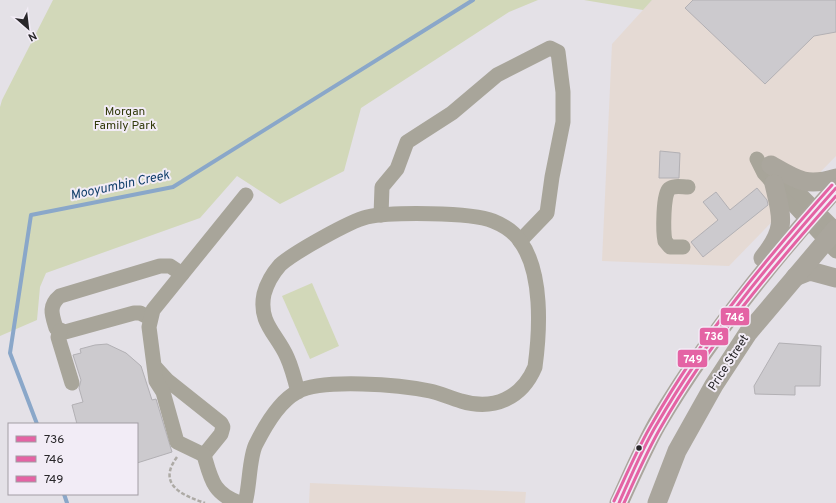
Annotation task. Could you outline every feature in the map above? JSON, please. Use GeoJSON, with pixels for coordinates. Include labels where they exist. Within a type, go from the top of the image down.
{"type":"FeatureCollection","features":[{"type":"Feature","properties":{"kind":"main road"},"geometry":{"type":"LineString","coordinates":[[771,165],[796,180],[806,183],[821,183],[836,178]]}},
{"type":"Feature","properties":{"kind":"main road"},"geometry":{"type":"LineString","coordinates":[[730,314],[744,282],[771,249],[782,224],[774,184]]}},
{"type":"Feature","properties":{"kind":"main road"},"geometry":{"type":"LineString","coordinates":[[619,503],[657,425],[689,373],[730,314],[836,188]]}},
{"type":"Feature","properties":{"kind":"main road","name":"Price Street"},"geometry":{"type":"LineString","coordinates":[[657,503],[677,452],[714,385],[748,333],[795,277],[834,236]]}},
{"type":"Feature","properties":{"kind":"main road"},"geometry":{"type":"LineString","coordinates":[[795,277],[810,271],[836,278]]}},
{"type":"Feature","properties":{"kind":"street"},"geometry":{"type":"LineString","coordinates":[[381,215],[382,187],[397,169],[407,142],[452,113],[497,75],[550,48],[558,52],[563,92],[563,122],[552,177],[547,213],[520,240]]}},
{"type":"Feature","properties":{"kind":"street"},"geometry":{"type":"LineString","coordinates":[[812,215],[771,165],[757,159],[764,173],[774,184],[812,215],[834,236]]}},
{"type":"Feature","properties":{"kind":"street"},"geometry":{"type":"LineString","coordinates":[[683,247],[670,246],[665,241],[666,197],[668,190],[673,187],[688,187]]}},
{"type":"Feature","properties":{"kind":"street"},"geometry":{"type":"LineString","coordinates":[[240,503],[222,495],[215,488],[204,455],[177,442],[163,392],[156,381],[149,327],[153,310],[246,195]]}},
{"type":"Feature","properties":{"kind":"street"},"geometry":{"type":"LineString","coordinates":[[245,503],[249,491],[255,445],[283,405],[298,392],[316,386],[337,384],[412,388],[432,391],[462,402],[475,404],[492,404],[503,402],[513,397],[530,378],[535,367],[536,356],[538,295],[534,268],[520,240],[509,229],[493,221],[478,218],[446,215],[381,215],[351,222],[281,264],[268,282],[264,294],[265,320],[287,356],[298,392]]}},
{"type":"Feature","properties":{"kind":"street"},"geometry":{"type":"LineString","coordinates":[[150,318],[140,313],[134,313],[71,331],[60,331],[56,328],[51,310],[53,304],[60,296],[165,265],[170,266],[182,274]]}},
{"type":"Feature","properties":{"kind":"street"},"geometry":{"type":"LineString","coordinates":[[60,331],[58,337],[72,383]]}},
{"type":"Feature","properties":{"kind":"street"},"geometry":{"type":"LineString","coordinates":[[154,366],[167,380],[218,420],[223,427],[220,434],[204,455]]}},
{"type":"Feature","properties":{"kind":"street"},"geometry":{"type":"LineString","coordinates":[[168,408],[173,402],[186,395]]}},
{"type":"Feature","properties":{"kind":"street"},"geometry":{"type":"LineString","coordinates":[[256,503],[264,445],[264,431]]}},
{"type":"Feature","properties":{"kind":"path"},"geometry":{"type":"LineString","coordinates":[[185,446],[172,464],[168,476],[171,484],[186,496],[205,503]]}},
{"type":"Feature","properties":{"kind":"shaded area"},"geometry":{"type":"Polygon","coordinates":[[[652,0],[836,0],[836,156],[729,266],[602,261],[612,44],[652,0]]]}},
{"type":"Feature","properties":{"kind":"shaded area"},"geometry":{"type":"Polygon","coordinates":[[[310,483],[526,492],[525,503],[309,503],[310,483]]]}},
{"type":"Feature","properties":{"kind":"green space","name":"Morgan Family Park"},"geometry":{"type":"Polygon","coordinates":[[[53,0],[538,0],[509,12],[361,108],[344,171],[280,204],[237,176],[200,218],[46,273],[40,287],[37,320],[0,336],[0,107],[2,100],[53,0]]]}},
{"type":"Feature","properties":{"kind":"green space"},"geometry":{"type":"Polygon","coordinates":[[[584,0],[652,0],[643,10],[584,0]]]}},
{"type":"Feature","properties":{"kind":"green space"},"geometry":{"type":"Polygon","coordinates":[[[312,283],[339,346],[310,359],[282,296],[312,283]]]}},
{"type":"Feature","properties":{"kind":"building"},"geometry":{"type":"Polygon","coordinates":[[[693,0],[836,0],[836,32],[814,36],[765,84],[685,8],[693,0]]]}},
{"type":"Feature","properties":{"kind":"building"},"geometry":{"type":"Polygon","coordinates":[[[660,151],[680,153],[679,178],[659,178],[660,151]]]}},
{"type":"Feature","properties":{"kind":"building"},"geometry":{"type":"Polygon","coordinates":[[[757,188],[767,200],[768,205],[703,257],[691,242],[718,220],[703,202],[716,192],[730,210],[757,188]]]}},
{"type":"Feature","properties":{"kind":"building"},"geometry":{"type":"Polygon","coordinates":[[[779,343],[821,346],[820,386],[795,386],[795,395],[755,394],[754,386],[779,343]]]}},
{"type":"Feature","properties":{"kind":"building"},"geometry":{"type":"Polygon","coordinates":[[[107,344],[126,353],[141,366],[152,400],[156,399],[172,452],[138,463],[138,423],[77,423],[72,405],[83,402],[79,388],[81,380],[73,355],[81,353],[80,349],[95,345],[107,344]]]}},
{"type":"Feature","properties":{"kind":"waterway","name":"Mooyumbin Creek"},"geometry":{"type":"LineString","coordinates":[[37,423],[10,353],[31,215],[173,187],[473,0]]}},
{"type":"Feature","properties":{"kind":"waterway","name":"Mooyumbin Creek"},"geometry":{"type":"LineString","coordinates":[[64,495],[67,503]]}},
{"type":"Feature","properties":{"kind":"transit line","name":"749"},"geometry":{"type":"LineString","coordinates":[[614,501],[637,451],[672,390],[692,359],[759,270],[832,185]]}},
{"type":"Feature","properties":{"kind":"transit line","name":"736"},"geometry":{"type":"LineString","coordinates":[[619,503],[652,433],[676,392],[697,361],[740,302],[787,244],[836,188]]}},
{"type":"Feature","properties":{"kind":"transit line","name":"746"},"geometry":{"type":"LineString","coordinates":[[624,503],[656,436],[700,366],[742,307],[836,196]]}}]}
